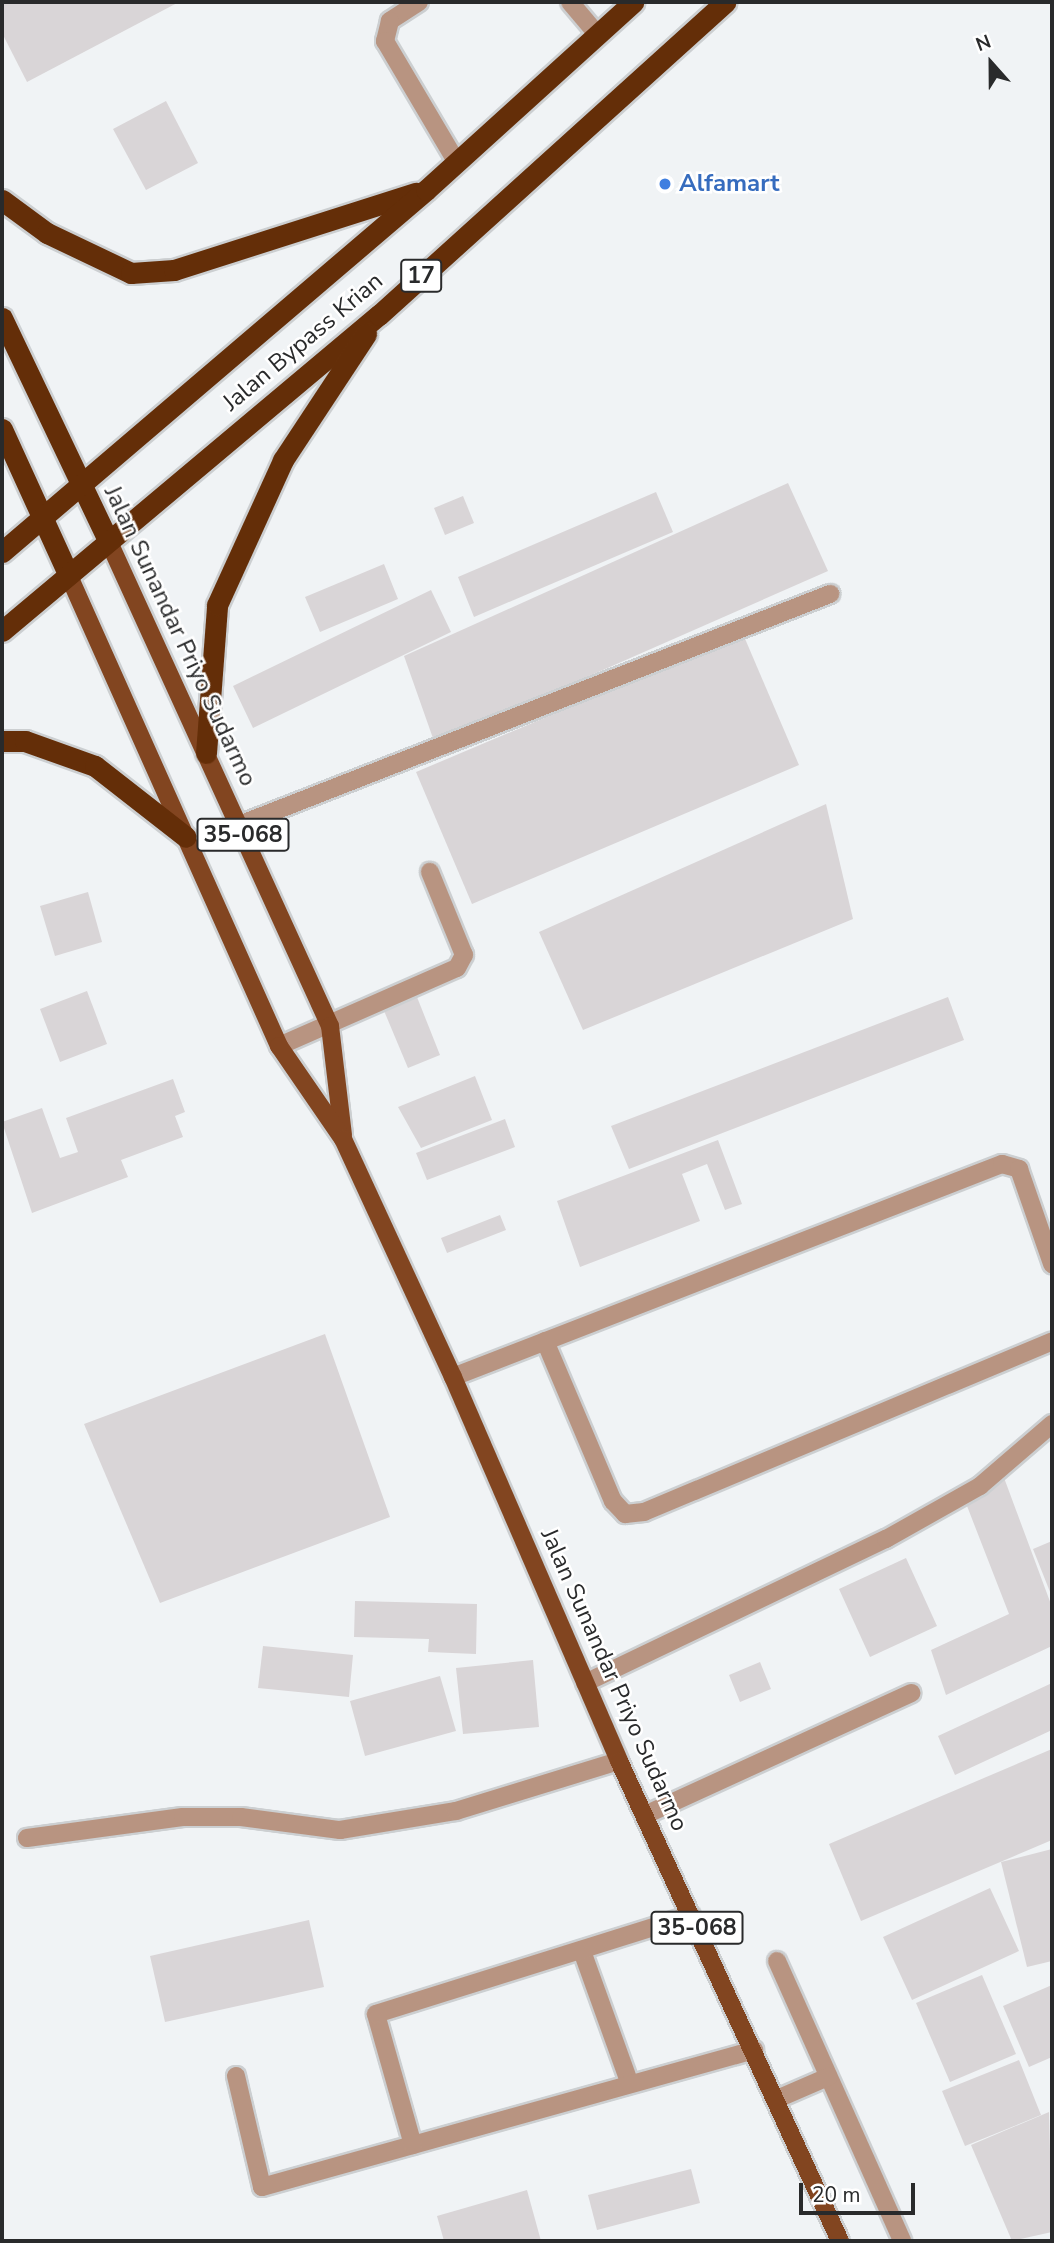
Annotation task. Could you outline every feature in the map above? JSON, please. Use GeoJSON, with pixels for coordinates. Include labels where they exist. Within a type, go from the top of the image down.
{"type":"FeatureCollection","features":[{"type":"Feature","properties":{"kind":"highway","name":"Jalan Bypass Krian"},"geometry":{"type":"LineString","coordinates":[[2,552],[43,514],[426,190],[633,2]]}},
{"type":"Feature","properties":{"kind":"highway","name":"Jalan Bypass Krian"},"geometry":{"type":"LineString","coordinates":[[2,631],[379,315],[725,2]]}},
{"type":"Feature","properties":{"kind":"highway"},"geometry":{"type":"LineString","coordinates":[[2,200],[47,233],[131,272],[174,270],[426,190]]}},
{"type":"Feature","properties":{"kind":"highway"},"geometry":{"type":"LineString","coordinates":[[206,753],[216,605],[283,460],[379,315]]}},
{"type":"Feature","properties":{"kind":"highway","name":"Jalan Sunandar Priyo Sudarmo"},"geometry":{"type":"LineString","coordinates":[[2,318],[108,540]]}},
{"type":"Feature","properties":{"kind":"highway","name":"Jalan Sunandar Priyo Sudarmo"},"geometry":{"type":"LineString","coordinates":[[2,429],[43,514],[68,574]]}},
{"type":"Feature","properties":{"kind":"highway"},"geometry":{"type":"LineString","coordinates":[[2,741],[25,741],[95,766],[186,837]]}},
{"type":"Feature","properties":{"kind":"main road","name":"Jalan Sunandar Priyo Sudarmo"},"geometry":{"type":"LineString","coordinates":[[108,540],[330,1026],[343,1139]]}},
{"type":"Feature","properties":{"kind":"main road","name":"Jalan Sunandar Priyo Sudarmo"},"geometry":{"type":"LineString","coordinates":[[68,574],[279,1046],[343,1139],[453,1377],[619,1761],[777,2099],[840,2241]]}},
{"type":"Feature","properties":{"kind":"street"},"geometry":{"type":"LineString","coordinates":[[419,2],[390,22],[385,41],[456,161]]}},
{"type":"Feature","properties":{"kind":"street"},"geometry":{"type":"LineString","coordinates":[[570,2],[597,34]]}},
{"type":"Feature","properties":{"kind":"street"},"geometry":{"type":"LineString","coordinates":[[239,825],[830,594]]}},
{"type":"Feature","properties":{"kind":"street"},"geometry":{"type":"LineString","coordinates":[[279,1046],[330,1026],[457,968],[464,956],[430,872]]}},
{"type":"Feature","properties":{"kind":"street"},"geometry":{"type":"LineString","coordinates":[[453,1377],[1002,1164],[1020,1169],[1052,1264]]}},
{"type":"Feature","properties":{"kind":"street"},"geometry":{"type":"LineString","coordinates":[[545,1341],[613,1501],[625,1514],[643,1512],[1052,1341]]}},
{"type":"Feature","properties":{"kind":"street"},"geometry":{"type":"LineString","coordinates":[[585,1683],[886,1539],[980,1486],[1052,1424]]}},
{"type":"Feature","properties":{"kind":"street"},"geometry":{"type":"LineString","coordinates":[[645,1815],[911,1693]]}},
{"type":"Feature","properties":{"kind":"street"},"geometry":{"type":"LineString","coordinates":[[27,1838],[183,1817],[241,1817],[340,1830],[456,1811],[619,1761]]}},
{"type":"Feature","properties":{"kind":"street"},"geometry":{"type":"LineString","coordinates":[[414,2145],[376,2014],[691,1915]]}},
{"type":"Feature","properties":{"kind":"street"},"geometry":{"type":"LineString","coordinates":[[582,1951],[630,2084]]}},
{"type":"Feature","properties":{"kind":"street"},"geometry":{"type":"LineString","coordinates":[[777,1961],[902,2241]]}},
{"type":"Feature","properties":{"kind":"street"},"geometry":{"type":"LineString","coordinates":[[236,2076],[262,2187],[754,2050]]}},
{"type":"Feature","properties":{"kind":"street"},"geometry":{"type":"LineString","coordinates":[[777,2099],[828,2077]]}},
{"type":"Feature","properties":{"kind":"building"},"geometry":{"type":"Polygon","coordinates":[[[3,2],[179,2],[27,82],[2,33],[3,2]]]}},
{"type":"Feature","properties":{"kind":"building"},"geometry":{"type":"Polygon","coordinates":[[[166,101],[198,163],[146,190],[113,129],[166,101]]]}},
{"type":"Feature","properties":{"kind":"building"},"geometry":{"type":"Polygon","coordinates":[[[788,483],[828,571],[435,744],[404,656],[788,483]]]}},
{"type":"Feature","properties":{"kind":"building"},"geometry":{"type":"Polygon","coordinates":[[[656,492],[673,532],[474,617],[458,577],[656,492]]]}},
{"type":"Feature","properties":{"kind":"building"},"geometry":{"type":"Polygon","coordinates":[[[463,496],[474,523],[445,535],[434,508],[463,496]]]}},
{"type":"Feature","properties":{"kind":"building"},"geometry":{"type":"Polygon","coordinates":[[[384,564],[398,599],[320,632],[305,597],[384,564]]]}},
{"type":"Feature","properties":{"kind":"building"},"geometry":{"type":"Polygon","coordinates":[[[431,590],[451,632],[253,728],[233,686],[431,590]]]}},
{"type":"Feature","properties":{"kind":"building"},"geometry":{"type":"Polygon","coordinates":[[[743,634],[799,765],[472,904],[416,772],[743,634]]]}},
{"type":"Feature","properties":{"kind":"building"},"geometry":{"type":"Polygon","coordinates":[[[826,804],[853,919],[583,1030],[539,932],[826,804]]]}},
{"type":"Feature","properties":{"kind":"building"},"geometry":{"type":"Polygon","coordinates":[[[88,892],[102,942],[55,956],[40,906],[88,892]]]}},
{"type":"Feature","properties":{"kind":"building"},"geometry":{"type":"Polygon","coordinates":[[[87,991],[107,1044],[60,1062],[40,1009],[87,991]]]}},
{"type":"Feature","properties":{"kind":"building"},"geometry":{"type":"Polygon","coordinates":[[[415,992],[440,1055],[408,1068],[382,1006],[415,992]]]}},
{"type":"Feature","properties":{"kind":"building"},"geometry":{"type":"Polygon","coordinates":[[[948,997],[964,1040],[629,1169],[611,1126],[948,997]]]}},
{"type":"Feature","properties":{"kind":"building"},"geometry":{"type":"Polygon","coordinates":[[[475,1076],[492,1120],[421,1148],[398,1107],[475,1076]]]}},
{"type":"Feature","properties":{"kind":"building"},"geometry":{"type":"Polygon","coordinates":[[[173,1079],[185,1112],[175,1116],[183,1137],[121,1160],[128,1177],[32,1213],[2,1122],[42,1108],[60,1158],[78,1152],[66,1118],[173,1079]]]}},
{"type":"Feature","properties":{"kind":"building"},"geometry":{"type":"Polygon","coordinates":[[[505,1119],[515,1147],[427,1180],[416,1153],[505,1119]]]}},
{"type":"Feature","properties":{"kind":"building"},"geometry":{"type":"Polygon","coordinates":[[[718,1140],[742,1204],[725,1210],[707,1164],[682,1174],[700,1221],[580,1267],[557,1201],[718,1140]]]}},
{"type":"Feature","properties":{"kind":"building"},"geometry":{"type":"Polygon","coordinates":[[[500,1215],[506,1230],[447,1253],[441,1238],[500,1215]]]}},
{"type":"Feature","properties":{"kind":"building"},"geometry":{"type":"Polygon","coordinates":[[[325,1334],[390,1517],[160,1603],[84,1424],[325,1334]]]}},
{"type":"Feature","properties":{"kind":"building"},"geometry":{"type":"Polygon","coordinates":[[[1003,1475],[1052,1607],[1052,1646],[946,1695],[931,1650],[1009,1614],[967,1506],[1003,1475]]]}},
{"type":"Feature","properties":{"kind":"building"},"geometry":{"type":"Polygon","coordinates":[[[1052,1541],[1052,1597],[1033,1549],[1052,1541]]]}},
{"type":"Feature","properties":{"kind":"building"},"geometry":{"type":"Polygon","coordinates":[[[906,1558],[937,1626],[870,1657],[839,1589],[906,1558]]]}},
{"type":"Feature","properties":{"kind":"building"},"geometry":{"type":"Polygon","coordinates":[[[355,1601],[477,1604],[476,1654],[428,1652],[429,1639],[354,1637],[355,1601]]]}},
{"type":"Feature","properties":{"kind":"building"},"geometry":{"type":"Polygon","coordinates":[[[263,1646],[353,1655],[349,1697],[258,1688],[263,1646]]]}},
{"type":"Feature","properties":{"kind":"building"},"geometry":{"type":"Polygon","coordinates":[[[533,1660],[539,1727],[463,1734],[456,1668],[533,1660]]]}},
{"type":"Feature","properties":{"kind":"building"},"geometry":{"type":"Polygon","coordinates":[[[760,1662],[771,1689],[740,1702],[729,1675],[760,1662]]]}},
{"type":"Feature","properties":{"kind":"building"},"geometry":{"type":"Polygon","coordinates":[[[440,1676],[456,1731],[365,1756],[350,1701],[440,1676]]]}},
{"type":"Feature","properties":{"kind":"building"},"geometry":{"type":"Polygon","coordinates":[[[1052,1683],[1052,1730],[955,1775],[938,1736],[1052,1683]]]}},
{"type":"Feature","properties":{"kind":"building"},"geometry":{"type":"Polygon","coordinates":[[[1052,1749],[1052,1840],[861,1921],[829,1844],[1052,1749]]]}},
{"type":"Feature","properties":{"kind":"building"},"geometry":{"type":"Polygon","coordinates":[[[1052,1849],[1052,1961],[1027,1967],[1001,1862],[1052,1849]]]}},
{"type":"Feature","properties":{"kind":"building"},"geometry":{"type":"Polygon","coordinates":[[[990,1888],[1019,1951],[912,2000],[883,1937],[990,1888]]]}},
{"type":"Feature","properties":{"kind":"building"},"geometry":{"type":"Polygon","coordinates":[[[309,1920],[324,1987],[165,2022],[150,1956],[309,1920]]]}},
{"type":"Feature","properties":{"kind":"building"},"geometry":{"type":"Polygon","coordinates":[[[982,1975],[1016,2054],[950,2082],[916,2003],[982,1975]]]}},
{"type":"Feature","properties":{"kind":"building"},"geometry":{"type":"Polygon","coordinates":[[[1052,1985],[1052,2057],[1029,2067],[1003,2006],[1052,1985]]]}},
{"type":"Feature","properties":{"kind":"building"},"geometry":{"type":"Polygon","coordinates":[[[1019,2060],[1041,2115],[965,2146],[942,2091],[1019,2060]]]}},
{"type":"Feature","properties":{"kind":"building"},"geometry":{"type":"Polygon","coordinates":[[[1049,2112],[1052,2232],[1012,2241],[971,2145],[1049,2112]]]}},
{"type":"Feature","properties":{"kind":"building"},"geometry":{"type":"Polygon","coordinates":[[[691,2169],[700,2203],[597,2230],[588,2195],[691,2169]]]}},
{"type":"Feature","properties":{"kind":"building"},"geometry":{"type":"Polygon","coordinates":[[[527,2190],[541,2241],[444,2241],[437,2216],[527,2190]]]}},
{"type":"Feature","properties":{"kind":"place","name":"Alfamart"},"geometry":{"type":"Point","coordinates":[665,184]}}]}
